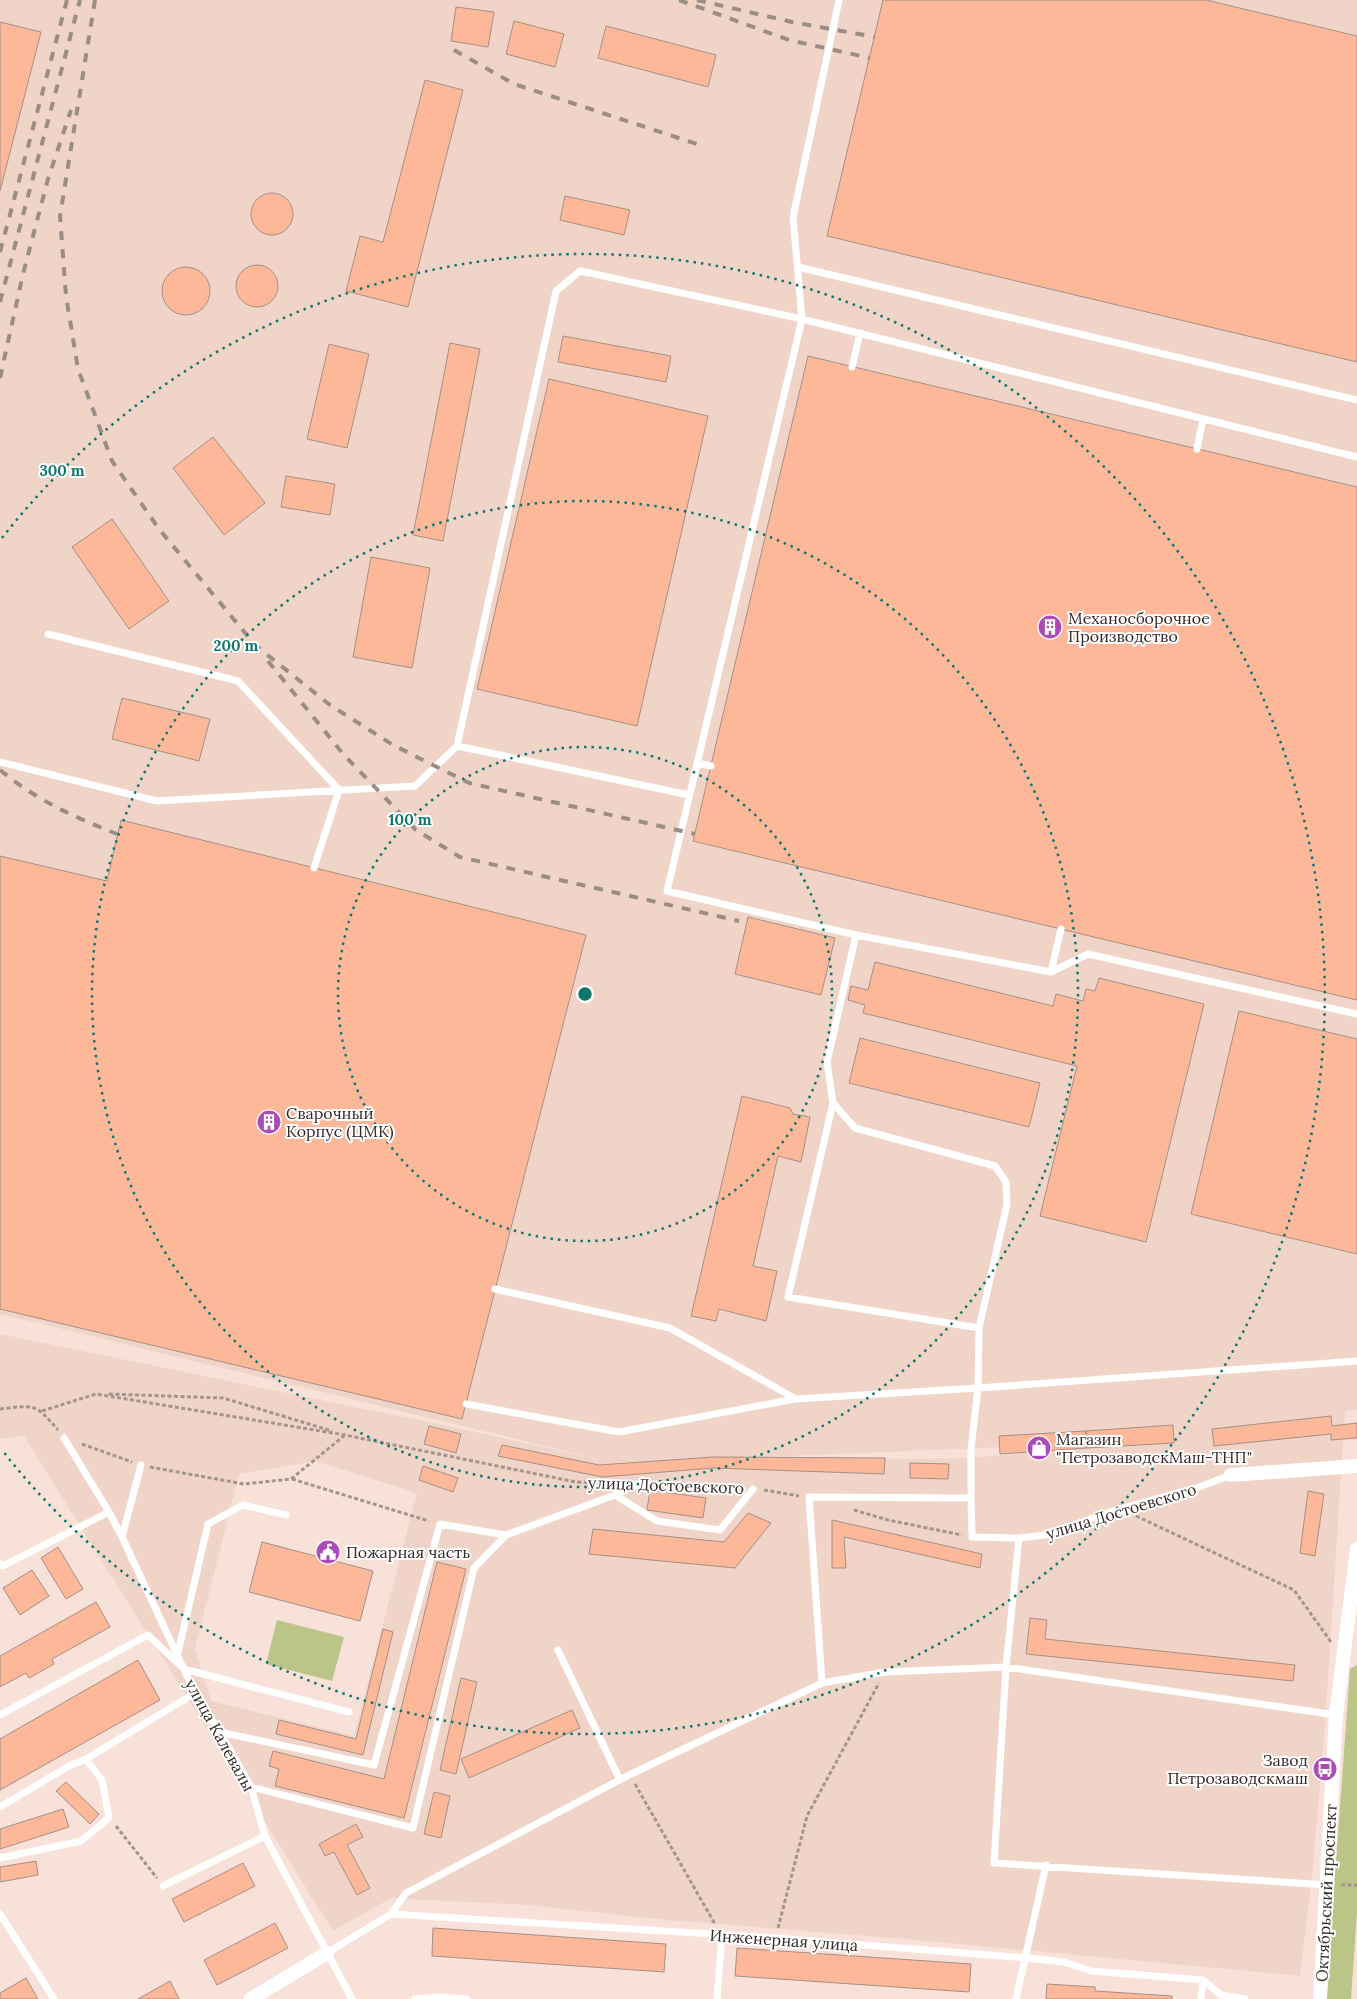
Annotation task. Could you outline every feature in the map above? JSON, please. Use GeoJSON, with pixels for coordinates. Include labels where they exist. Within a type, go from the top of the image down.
{"type":"FeatureCollection","features":[{"type":"Feature","properties":{"kind":"street","name":"улица Достоевского"},"geometry":{"type":"LineString","coordinates":[[1231,1475],[1357,1466]]}},
{"type":"Feature","properties":{"kind":"street","name":"Октябрьский проспект"},"geometry":{"type":"LineString","coordinates":[[1320,1999],[1328,1885],[1336,1715],[1357,1549]]}},
{"type":"Feature","properties":{"kind":"street"},"geometry":{"type":"LineString","coordinates":[[1343,1659],[1357,1653]]}},
{"type":"Feature","properties":{"kind":"street"},"geometry":{"type":"LineString","coordinates":[[251,1999],[327,1953]]}},
{"type":"Feature","properties":{"kind":"lane"},"geometry":{"type":"LineString","coordinates":[[838,0],[793,217],[802,318],[667,890],[856,935],[1051,972],[1088,954],[1357,1014]]}},
{"type":"Feature","properties":{"kind":"lane"},"geometry":{"type":"LineString","coordinates":[[798,268],[1357,400]]}},
{"type":"Feature","properties":{"kind":"lane"},"geometry":{"type":"LineString","coordinates":[[0,762],[157,801],[415,786],[458,746],[556,291],[580,271],[802,318],[1357,457]]}},
{"type":"Feature","properties":{"kind":"lane"},"geometry":{"type":"LineString","coordinates":[[852,367],[860,333]]}},
{"type":"Feature","properties":{"kind":"lane"},"geometry":{"type":"LineString","coordinates":[[1197,449],[1204,419]]}},
{"type":"Feature","properties":{"kind":"lane"},"geometry":{"type":"LineString","coordinates":[[48,634],[238,681],[339,790]]}},
{"type":"Feature","properties":{"kind":"lane"},"geometry":{"type":"LineString","coordinates":[[458,746],[689,795]]}},
{"type":"Feature","properties":{"kind":"lane"},"geometry":{"type":"LineString","coordinates":[[697,763],[711,766]]}},
{"type":"Feature","properties":{"kind":"lane"},"geometry":{"type":"LineString","coordinates":[[314,868],[339,790]]}},
{"type":"Feature","properties":{"kind":"lane"},"geometry":{"type":"LineString","coordinates":[[1051,972],[1061,929]]}},
{"type":"Feature","properties":{"kind":"lane"},"geometry":{"type":"LineString","coordinates":[[856,935],[828,1062],[834,1103],[788,1297],[979,1328]]}},
{"type":"Feature","properties":{"kind":"lane"},"geometry":{"type":"LineString","coordinates":[[834,1103],[855,1128],[994,1166],[1006,1182],[1007,1204],[979,1328],[978,1388],[971,1449],[972,1538]]}},
{"type":"Feature","properties":{"kind":"lane"},"geometry":{"type":"LineString","coordinates":[[495,1289],[670,1328],[796,1399]]}},
{"type":"Feature","properties":{"kind":"lane"},"geometry":{"type":"LineString","coordinates":[[466,1404],[619,1432],[796,1399],[1357,1361]]}},
{"type":"Feature","properties":{"kind":"lane","name":"улица Калевалы"},"geometry":{"type":"LineString","coordinates":[[64,1438],[122,1537],[195,1693],[220,1732],[251,1787],[265,1836],[352,1999]]}},
{"type":"Feature","properties":{"kind":"lane"},"geometry":{"type":"LineString","coordinates":[[122,1537],[141,1465]]}},
{"type":"Feature","properties":{"kind":"lane","name":"улица Достоевского"},"geometry":{"type":"LineString","coordinates":[[972,1538],[1019,1538],[1045,1535],[1119,1509],[1199,1487],[1231,1475]]}},
{"type":"Feature","properties":{"kind":"lane"},"geometry":{"type":"LineString","coordinates":[[251,1787],[413,1828],[474,1568],[506,1535],[615,1495],[637,1484]]}},
{"type":"Feature","properties":{"kind":"lane"},"geometry":{"type":"LineString","coordinates":[[615,1495],[657,1521],[720,1530],[754,1489]]}},
{"type":"Feature","properties":{"kind":"lane"},"geometry":{"type":"LineString","coordinates":[[822,1683],[809,1497],[971,1498]]}},
{"type":"Feature","properties":{"kind":"lane"},"geometry":{"type":"LineString","coordinates":[[178,1654],[208,1524],[243,1505],[286,1515]]}},
{"type":"Feature","properties":{"kind":"lane"},"geometry":{"type":"LineString","coordinates":[[1,1567],[109,1512]]}},
{"type":"Feature","properties":{"kind":"lane"},"geometry":{"type":"LineString","coordinates":[[220,1732],[374,1765],[440,1524],[506,1535]]}},
{"type":"Feature","properties":{"kind":"lane"},"geometry":{"type":"LineString","coordinates":[[1019,1538],[1006,1667],[994,1863],[1328,1885]]}},
{"type":"Feature","properties":{"kind":"lane"},"geometry":{"type":"LineString","coordinates":[[0,1716],[148,1635],[184,1669],[349,1712]]}},
{"type":"Feature","properties":{"kind":"lane"},"geometry":{"type":"LineString","coordinates":[[558,1650],[620,1780]]}},
{"type":"Feature","properties":{"kind":"lane"},"geometry":{"type":"LineString","coordinates":[[327,1953],[391,1914],[406,1893],[620,1780],[822,1683],[885,1672],[1006,1667],[1336,1715]]}},
{"type":"Feature","properties":{"kind":"lane"},"geometry":{"type":"LineString","coordinates":[[0,1807],[69,1766],[86,1759],[195,1693]]}},
{"type":"Feature","properties":{"kind":"lane"},"geometry":{"type":"LineString","coordinates":[[0,1858],[81,1841],[109,1818],[102,1780],[86,1759]]}},
{"type":"Feature","properties":{"kind":"lane"},"geometry":{"type":"LineString","coordinates":[[163,1886],[265,1836]]}},
{"type":"Feature","properties":{"kind":"lane"},"geometry":{"type":"LineString","coordinates":[[1016,1999],[1027,1958],[1046,1865]]}},
{"type":"Feature","properties":{"kind":"lane"},"geometry":{"type":"LineString","coordinates":[[0,1914],[54,1999]]}},
{"type":"Feature","properties":{"kind":"lane","name":"Инженерная улица"},"geometry":{"type":"LineString","coordinates":[[391,1914],[775,1938],[1027,1958],[1064,1962],[1091,1971],[1203,1980]]}},
{"type":"Feature","properties":{"kind":"lane"},"geometry":{"type":"LineString","coordinates":[[717,1999],[722,1935]]}},
{"type":"Feature","properties":{"kind":"lane"},"geometry":{"type":"LineString","coordinates":[[1201,1999],[1203,1980]]}},
{"type":"Feature","properties":{"kind":"lane"},"geometry":{"type":"LineString","coordinates":[[1203,1980],[1221,1995],[1245,1999]]}},
{"type":"Feature","properties":{"kind":"lane"},"geometry":{"type":"LineString","coordinates":[[415,1999],[439,1997],[467,1999]]}},
{"type":"Feature","properties":{"kind":"path"},"geometry":{"type":"LineString","coordinates":[[42,1411],[96,1394],[222,1398],[345,1435]]}},
{"type":"Feature","properties":{"kind":"path"},"geometry":{"type":"LineString","coordinates":[[96,1394],[345,1435]]}},
{"type":"Feature","properties":{"kind":"path"},"geometry":{"type":"LineString","coordinates":[[0,1409],[30,1406],[42,1411],[64,1438],[141,1465],[244,1484],[291,1479],[440,1524]]}},
{"type":"Feature","properties":{"kind":"path"},"geometry":{"type":"LineString","coordinates":[[291,1479],[345,1435]]}},
{"type":"Feature","properties":{"kind":"path","name":"улица Достоевского"},"geometry":{"type":"LineString","coordinates":[[345,1435],[576,1482],[754,1489],[809,1497]]}},
{"type":"Feature","properties":{"kind":"path"},"geometry":{"type":"LineString","coordinates":[[1119,1509],[1294,1590],[1343,1659]]}},
{"type":"Feature","properties":{"kind":"path"},"geometry":{"type":"LineString","coordinates":[[853,1510],[888,1520],[972,1538]]}},
{"type":"Feature","properties":{"kind":"path"},"geometry":{"type":"LineString","coordinates":[[775,1938],[808,1816],[885,1672]]}},
{"type":"Feature","properties":{"kind":"path"},"geometry":{"type":"LineString","coordinates":[[630,1775],[722,1935]]}},
{"type":"Feature","properties":{"kind":"path"},"geometry":{"type":"LineString","coordinates":[[109,1818],[163,1886]]}},
{"type":"Feature","properties":{"kind":"shaded area"},"geometry":{"type":"Polygon","coordinates":[[[0,0],[1357,0],[1357,1409],[1345,1412],[1325,1725],[1312,1876],[1300,1976],[917,1940],[656,1919],[529,1905],[391,1898],[333,1931],[24,1436],[0,1439],[0,1334],[476,1432],[615,1463],[0,1314],[0,0]],[[1177,1440],[616,1463],[616,1464],[968,1458],[1177,1440]],[[315,1461],[239,1474],[195,1649],[211,1701],[354,1736],[417,1493],[315,1461]]]}},
{"type":"Feature","properties":{"kind":"green space"},"geometry":{"type":"Polygon","coordinates":[[[277,1620],[344,1637],[332,1681],[266,1664],[277,1620]]]}},
{"type":"Feature","properties":{"kind":"green space"},"geometry":{"type":"Polygon","coordinates":[[[1357,1665],[1357,1912],[1351,1999],[1326,1999],[1350,1669],[1357,1665]]]}},
{"type":"Feature","properties":{"kind":"building"},"geometry":{"type":"Polygon","coordinates":[[[883,0],[1206,0],[1357,36],[1357,362],[827,236],[883,0]]]}},
{"type":"Feature","properties":{"kind":"building"},"geometry":{"type":"Polygon","coordinates":[[[456,7],[494,12],[488,47],[451,41],[456,7]]]}},
{"type":"Feature","properties":{"kind":"building"},"geometry":{"type":"Polygon","coordinates":[[[514,21],[564,34],[555,67],[506,54],[514,21]]]}},
{"type":"Feature","properties":{"kind":"building"},"geometry":{"type":"Polygon","coordinates":[[[0,22],[41,32],[0,191],[0,22]]]}},
{"type":"Feature","properties":{"kind":"building"},"geometry":{"type":"Polygon","coordinates":[[[606,26],[716,55],[708,87],[598,58],[606,26]]]}},
{"type":"Feature","properties":{"kind":"building"},"geometry":{"type":"Polygon","coordinates":[[[425,80],[463,90],[408,307],[346,291],[360,236],[383,242],[425,80]]]}},
{"type":"Feature","properties":{"kind":"building"},"geometry":{"type":"Polygon","coordinates":[[[276,193],[284,196],[290,202],[293,214],[290,226],[284,232],[268,235],[260,232],[254,226],[251,210],[254,202],[260,196],[276,193]]]}},
{"type":"Feature","properties":{"kind":"building"},"geometry":{"type":"Polygon","coordinates":[[[565,196],[630,210],[624,235],[560,220],[565,196]]]}},
{"type":"Feature","properties":{"kind":"building"},"geometry":{"type":"Polygon","coordinates":[[[261,265],[269,268],[275,274],[278,286],[275,298],[269,304],[253,307],[245,304],[239,298],[236,282],[239,274],[245,268],[261,265]]]}},
{"type":"Feature","properties":{"kind":"building"},"geometry":{"type":"Polygon","coordinates":[[[181,267],[191,267],[200,271],[206,277],[209,282],[209,300],[200,311],[191,315],[181,315],[172,311],[166,305],[162,296],[162,286],[166,277],[172,271],[181,267]]]}},
{"type":"Feature","properties":{"kind":"building"},"geometry":{"type":"Polygon","coordinates":[[[563,336],[671,356],[666,382],[558,362],[563,336]]]}},
{"type":"Feature","properties":{"kind":"building"},"geometry":{"type":"Polygon","coordinates":[[[450,343],[480,349],[443,541],[413,535],[450,343]]]}},
{"type":"Feature","properties":{"kind":"building"},"geometry":{"type":"Polygon","coordinates":[[[329,344],[369,354],[347,448],[307,439],[329,344]]]}},
{"type":"Feature","properties":{"kind":"building","name":"Механосборочное Производство"},"geometry":{"type":"Polygon","coordinates":[[[808,356],[1357,487],[1357,1000],[693,841],[808,356]]]}},
{"type":"Feature","properties":{"kind":"building"},"geometry":{"type":"Polygon","coordinates":[[[549,379],[708,416],[637,726],[477,689],[549,379]]]}},
{"type":"Feature","properties":{"kind":"building"},"geometry":{"type":"Polygon","coordinates":[[[213,437],[265,503],[224,535],[173,468],[213,437]]]}},
{"type":"Feature","properties":{"kind":"building"},"geometry":{"type":"Polygon","coordinates":[[[286,476],[335,484],[330,515],[281,507],[286,476]]]}},
{"type":"Feature","properties":{"kind":"building"},"geometry":{"type":"Polygon","coordinates":[[[112,519],[169,601],[129,629],[72,547],[112,519]]]}},
{"type":"Feature","properties":{"kind":"building"},"geometry":{"type":"Polygon","coordinates":[[[371,557],[430,568],[412,668],[353,657],[371,557]]]}},
{"type":"Feature","properties":{"kind":"building"},"geometry":{"type":"Polygon","coordinates":[[[122,698],[210,719],[199,761],[112,739],[122,698]]]}},
{"type":"Feature","properties":{"kind":"building","name":"Сварочный Корпус (ЦМК)"},"geometry":{"type":"Polygon","coordinates":[[[121,820],[586,935],[462,1419],[0,1309],[0,856],[107,881],[121,820]]]}},
{"type":"Feature","properties":{"kind":"building"},"geometry":{"type":"Polygon","coordinates":[[[748,917],[835,938],[821,995],[735,974],[748,917]]]}},
{"type":"Feature","properties":{"kind":"building"},"geometry":{"type":"Polygon","coordinates":[[[875,962],[1053,1006],[1056,994],[1083,1001],[1086,989],[1095,991],[1099,978],[1204,1004],[1146,1242],[1040,1216],[1077,1066],[863,1013],[865,1005],[848,1000],[851,986],[868,990],[875,962]]]}},
{"type":"Feature","properties":{"kind":"building"},"geometry":{"type":"Polygon","coordinates":[[[1239,1011],[1357,1039],[1357,1254],[1191,1214],[1239,1011]]]}},
{"type":"Feature","properties":{"kind":"building"},"geometry":{"type":"Polygon","coordinates":[[[860,1038],[1040,1083],[1029,1127],[849,1083],[860,1038]]]}},
{"type":"Feature","properties":{"kind":"building"},"geometry":{"type":"Polygon","coordinates":[[[742,1096],[790,1108],[793,1114],[810,1117],[801,1162],[778,1156],[753,1266],[777,1271],[766,1321],[719,1309],[716,1321],[691,1316],[742,1096]]]}},
{"type":"Feature","properties":{"kind":"building"},"geometry":{"type":"Polygon","coordinates":[[[1331,1416],[1332,1426],[1357,1423],[1357,1438],[1331,1440],[1331,1434],[1214,1446],[1212,1429],[1331,1416]]]}},
{"type":"Feature","properties":{"kind":"building"},"geometry":{"type":"Polygon","coordinates":[[[1173,1425],[1174,1443],[1087,1448],[1086,1431],[1173,1425]]]}},
{"type":"Feature","properties":{"kind":"building"},"geometry":{"type":"Polygon","coordinates":[[[429,1426],[461,1434],[456,1453],[424,1444],[429,1426]]]}},
{"type":"Feature","properties":{"kind":"building"},"geometry":{"type":"Polygon","coordinates":[[[1086,1431],[1087,1448],[1000,1454],[999,1436],[1086,1431]]]}},
{"type":"Feature","properties":{"kind":"building"},"geometry":{"type":"Polygon","coordinates":[[[502,1445],[599,1465],[714,1457],[885,1458],[884,1474],[713,1468],[602,1477],[498,1456],[502,1445]]]}},
{"type":"Feature","properties":{"kind":"building"},"geometry":{"type":"Polygon","coordinates":[[[910,1463],[949,1464],[948,1479],[910,1478],[910,1463]]]}},
{"type":"Feature","properties":{"kind":"building"},"geometry":{"type":"Polygon","coordinates":[[[423,1466],[458,1478],[453,1492],[419,1480],[423,1466]]]}},
{"type":"Feature","properties":{"kind":"building"},"geometry":{"type":"Polygon","coordinates":[[[650,1490],[706,1498],[703,1518],[647,1510],[650,1490]]]}},
{"type":"Feature","properties":{"kind":"building"},"geometry":{"type":"Polygon","coordinates":[[[1308,1491],[1324,1494],[1315,1556],[1300,1553],[1308,1491]]]}},
{"type":"Feature","properties":{"kind":"building"},"geometry":{"type":"Polygon","coordinates":[[[748,1513],[771,1523],[735,1568],[589,1554],[593,1529],[724,1542],[748,1513]]]}},
{"type":"Feature","properties":{"kind":"building"},"geometry":{"type":"Polygon","coordinates":[[[832,1520],[982,1554],[980,1568],[844,1537],[846,1568],[832,1568],[832,1520]]]}},
{"type":"Feature","properties":{"kind":"building"},"geometry":{"type":"Polygon","coordinates":[[[262,1542],[373,1571],[360,1621],[249,1592],[262,1542]]]}},
{"type":"Feature","properties":{"kind":"building"},"geometry":{"type":"Polygon","coordinates":[[[58,1547],[83,1589],[66,1599],[41,1558],[58,1547]]]}},
{"type":"Feature","properties":{"kind":"building"},"geometry":{"type":"Polygon","coordinates":[[[437,1562],[466,1569],[404,1818],[275,1786],[279,1769],[269,1766],[273,1751],[384,1779],[437,1562]]]}},
{"type":"Feature","properties":{"kind":"building"},"geometry":{"type":"Polygon","coordinates":[[[32,1570],[49,1596],[20,1615],[3,1588],[32,1570]]]}},
{"type":"Feature","properties":{"kind":"building"},"geometry":{"type":"Polygon","coordinates":[[[96,1602],[110,1627],[52,1659],[54,1664],[29,1678],[26,1673],[0,1687],[0,1656],[96,1602]]]}},
{"type":"Feature","properties":{"kind":"building"},"geometry":{"type":"Polygon","coordinates":[[[1030,1618],[1047,1620],[1045,1639],[1295,1665],[1293,1681],[1026,1654],[1030,1618]]]}},
{"type":"Feature","properties":{"kind":"building"},"geometry":{"type":"Polygon","coordinates":[[[383,1629],[393,1632],[363,1755],[276,1734],[279,1720],[356,1739],[383,1629]]]}},
{"type":"Feature","properties":{"kind":"building"},"geometry":{"type":"Polygon","coordinates":[[[138,1660],[160,1700],[0,1790],[0,1739],[138,1660]]]}},
{"type":"Feature","properties":{"kind":"building"},"geometry":{"type":"Polygon","coordinates":[[[461,1678],[477,1682],[456,1774],[440,1770],[461,1678]]]}},
{"type":"Feature","properties":{"kind":"building"},"geometry":{"type":"Polygon","coordinates":[[[572,1710],[580,1728],[469,1778],[461,1759],[572,1710]]]}},
{"type":"Feature","properties":{"kind":"building"},"geometry":{"type":"Polygon","coordinates":[[[66,1782],[99,1814],[90,1824],[56,1791],[66,1782]]]}},
{"type":"Feature","properties":{"kind":"building"},"geometry":{"type":"Polygon","coordinates":[[[434,1792],[450,1796],[441,1838],[424,1834],[434,1792]]]}},
{"type":"Feature","properties":{"kind":"building"},"geometry":{"type":"Polygon","coordinates":[[[63,1809],[69,1827],[0,1849],[0,1829],[63,1809]]]}},
{"type":"Feature","properties":{"kind":"building"},"geometry":{"type":"Polygon","coordinates":[[[356,1824],[363,1837],[347,1845],[370,1888],[357,1895],[334,1852],[325,1856],[319,1844],[356,1824]]]}},
{"type":"Feature","properties":{"kind":"building"},"geometry":{"type":"Polygon","coordinates":[[[36,1861],[38,1875],[0,1882],[0,1867],[36,1861]]]}},
{"type":"Feature","properties":{"kind":"building"},"geometry":{"type":"Polygon","coordinates":[[[243,1863],[255,1886],[184,1922],[172,1899],[243,1863]]]}},
{"type":"Feature","properties":{"kind":"building"},"geometry":{"type":"Polygon","coordinates":[[[275,1923],[288,1948],[217,1985],[204,1960],[275,1923]]]}},
{"type":"Feature","properties":{"kind":"building"},"geometry":{"type":"Polygon","coordinates":[[[433,1928],[666,1944],[664,1972],[432,1956],[433,1928]]]}},
{"type":"Feature","properties":{"kind":"building"},"geometry":{"type":"Polygon","coordinates":[[[737,1948],[971,1964],[969,1992],[735,1976],[737,1948]]]}},
{"type":"Feature","properties":{"kind":"building"},"geometry":{"type":"Polygon","coordinates":[[[26,1978],[38,1999],[0,1999],[0,1993],[26,1978]]]}},
{"type":"Feature","properties":{"kind":"building"},"geometry":{"type":"Polygon","coordinates":[[[170,1981],[179,1999],[138,1999],[170,1981]]]}},
{"type":"Feature","properties":{"kind":"building"},"geometry":{"type":"Polygon","coordinates":[[[1047,1984],[1095,1987],[1095,1991],[1172,1996],[1172,1999],[1046,1999],[1047,1984]]]}},
{"type":"Feature","properties":{"kind":"railway"},"geometry":{"type":"LineString","coordinates":[[0,252],[67,0]]}},
{"type":"Feature","properties":{"kind":"railway"},"geometry":{"type":"LineString","coordinates":[[0,302],[80,0]]}},
{"type":"Feature","properties":{"kind":"railway"},"geometry":{"type":"LineString","coordinates":[[95,0],[60,216],[66,296],[78,369],[112,461],[159,529],[255,645],[330,705],[393,745],[469,783],[695,834]]}},
{"type":"Feature","properties":{"kind":"railway"},"geometry":{"type":"LineString","coordinates":[[679,0],[789,40],[870,58]]}},
{"type":"Feature","properties":{"kind":"railway"},"geometry":{"type":"LineString","coordinates":[[697,0],[792,22],[875,37]]}},
{"type":"Feature","properties":{"kind":"railway"},"geometry":{"type":"LineString","coordinates":[[454,50],[514,84],[700,145]]}},
{"type":"Feature","properties":{"kind":"railway"},"geometry":{"type":"LineString","coordinates":[[0,378],[23,274],[48,179],[71,110]]}},
{"type":"Feature","properties":{"kind":"railway"},"geometry":{"type":"LineString","coordinates":[[268,661],[344,755],[416,830],[460,857],[739,921]]}},
{"type":"Feature","properties":{"kind":"railway"},"geometry":{"type":"LineString","coordinates":[[0,770],[28,791],[56,807],[117,834]]}},
{"type":"Feature","properties":{"kind":"place","name":"Механосборочное Производство"},"geometry":{"type":"Point","coordinates":[1050,627]}},
{"type":"Feature","properties":{"kind":"place","name":"Сварочный Корпус (ЦМК)"},"geometry":{"type":"Point","coordinates":[269,1122]}},
{"type":"Feature","properties":{"kind":"place","name":"Магазин \"ПетрозаводскМаш-ТНП\""},"geometry":{"type":"Point","coordinates":[1039,1448]}},
{"type":"Feature","properties":{"kind":"place","name":"Пожарная часть"},"geometry":{"type":"Point","coordinates":[328,1552]}},
{"type":"Feature","properties":{"kind":"place","name":"Завод Петрозаводскмаш"},"geometry":{"type":"Point","coordinates":[1325,1769]}}]}
